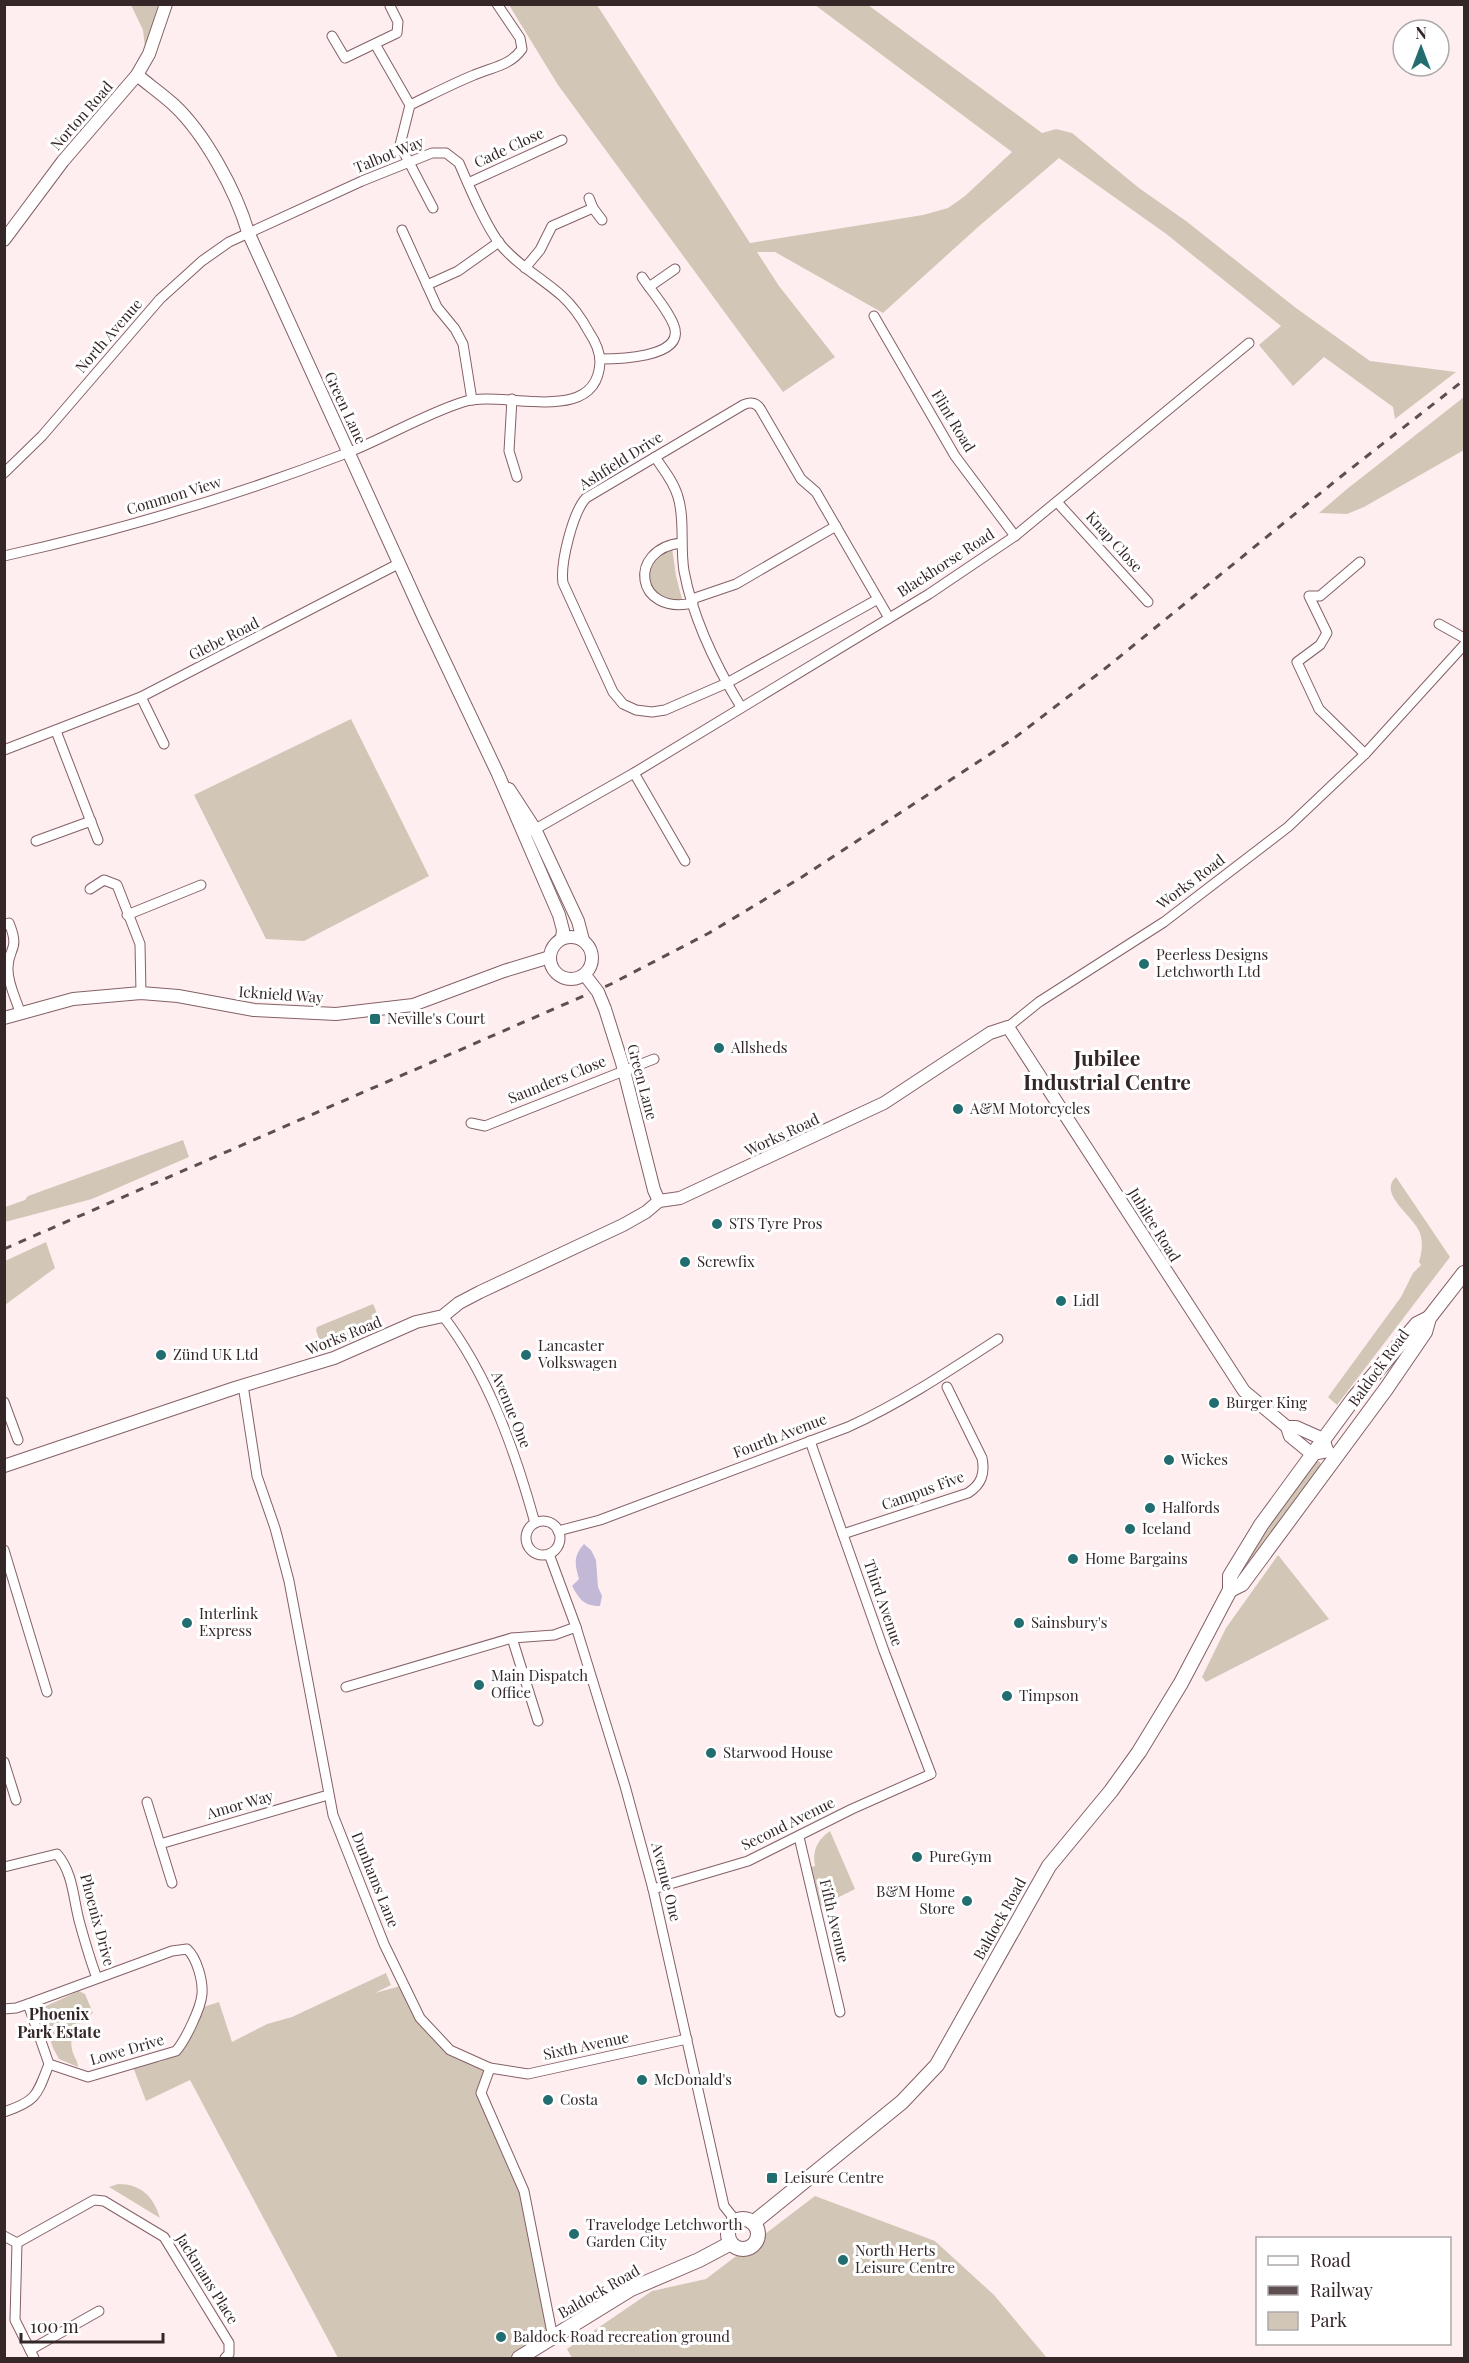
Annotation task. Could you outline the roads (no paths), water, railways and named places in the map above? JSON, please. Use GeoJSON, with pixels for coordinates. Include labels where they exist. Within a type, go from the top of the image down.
{"type":"FeatureCollection","features":[{"type":"Feature","properties":{"kind":"main road"},"geometry":{"type":"LineString","coordinates":[[1429,1318],[1464,1273]]}},
{"type":"Feature","properties":{"kind":"main road","name":"Baldock Road"},"geometry":{"type":"LineString","coordinates":[[753,2223],[902,2103],[937,2065],[1049,1866],[1111,1791],[1139,1752],[1176,1692],[1230,1590],[1230,1576],[1261,1525],[1312,1454],[1328,1449],[1425,1332],[1429,1318]]}},
{"type":"Feature","properties":{"kind":"main road","name":"Baldock Road"},"geometry":{"type":"LineString","coordinates":[[1230,1590],[1242,1584],[1328,1449],[1354,1398],[1417,1324],[1429,1318]]}},
{"type":"Feature","properties":{"kind":"main road"},"geometry":{"type":"LineString","coordinates":[[745,2220],[753,2223],[758,2233],[751,2247],[742,2249],[731,2243],[728,2234],[732,2224],[736,2221],[745,2220]]}},
{"type":"Feature","properties":{"kind":"main road","name":"Baldock Road"},"geometry":{"type":"LineString","coordinates":[[519,2358],[631,2289],[699,2260],[731,2243]]}},
{"type":"Feature","properties":{"kind":"street","name":"Norton Road"},"geometry":{"type":"LineString","coordinates":[[4,240],[63,161],[137,75],[149,54],[166,4]]}},
{"type":"Feature","properties":{"kind":"street"},"geometry":{"type":"LineString","coordinates":[[410,105],[474,74],[508,63],[517,56],[522,49],[520,38],[497,4]]}},
{"type":"Feature","properties":{"kind":"street"},"geometry":{"type":"LineString","coordinates":[[332,36],[345,58],[375,44],[396,33],[398,22],[390,6]]}},
{"type":"Feature","properties":{"kind":"street"},"geometry":{"type":"LineString","coordinates":[[375,44],[410,105],[400,145],[433,208]]}},
{"type":"Feature","properties":{"kind":"street","name":"Green Lane"},"geometry":{"type":"LineString","coordinates":[[137,75],[175,106],[210,150],[244,218],[248,232],[443,661],[498,774],[578,921],[592,955],[591,969],[587,977],[598,992],[605,1009],[624,1070],[654,1190],[659,1201]]}},
{"type":"Feature","properties":{"kind":"street","name":"Cade Close"},"geometry":{"type":"LineString","coordinates":[[468,183],[562,140]]}},
{"type":"Feature","properties":{"kind":"street","name":"Talbot Way"},"geometry":{"type":"LineString","coordinates":[[248,232],[408,162],[432,153],[446,153],[455,158],[499,242],[525,268],[571,305],[591,335],[600,359]]}},
{"type":"Feature","properties":{"kind":"street"},"geometry":{"type":"LineString","coordinates":[[589,198],[602,220]]}},
{"type":"Feature","properties":{"kind":"street"},"geometry":{"type":"LineString","coordinates":[[525,268],[540,250],[552,226],[593,208]]}},
{"type":"Feature","properties":{"kind":"street"},"geometry":{"type":"LineString","coordinates":[[402,230],[437,307],[455,329],[463,344],[472,400]]}},
{"type":"Feature","properties":{"kind":"street","name":"North Avenue"},"geometry":{"type":"LineString","coordinates":[[4,473],[42,436],[160,300],[202,261],[248,232]]}},
{"type":"Feature","properties":{"kind":"street"},"geometry":{"type":"LineString","coordinates":[[427,285],[458,271],[499,242]]}},
{"type":"Feature","properties":{"kind":"street"},"geometry":{"type":"LineString","coordinates":[[649,287],[675,269]]}},
{"type":"Feature","properties":{"kind":"street"},"geometry":{"type":"LineString","coordinates":[[600,359],[647,356],[669,344],[675,338],[672,321],[642,277]]}},
{"type":"Feature","properties":{"kind":"street","name":"Flint Road"},"geometry":{"type":"LineString","coordinates":[[874,316],[955,456],[1015,536]]}},
{"type":"Feature","properties":{"kind":"street","name":"Blackhorse Road"},"geometry":{"type":"LineString","coordinates":[[530,832],[929,594],[1015,536],[1249,344]]}},
{"type":"Feature","properties":{"kind":"street","name":"Common View"},"geometry":{"type":"LineString","coordinates":[[4,556],[127,526],[229,495],[349,452],[464,402],[512,399],[563,402],[577,398],[594,382],[600,359]]}},
{"type":"Feature","properties":{"kind":"street"},"geometry":{"type":"LineString","coordinates":[[512,399],[509,451],[517,477]]}},
{"type":"Feature","properties":{"kind":"street","name":"Ashfield Drive"},"geometry":{"type":"LineString","coordinates":[[878,599],[727,683],[658,711],[636,710],[623,704],[609,684],[563,583],[563,556],[582,503],[594,493],[743,405],[755,404],[762,410],[801,479],[816,492],[836,526],[889,618]]}},
{"type":"Feature","properties":{"kind":"street"},"geometry":{"type":"LineString","coordinates":[[655,457],[673,484],[678,498],[684,573],[705,637],[741,707]]}},
{"type":"Feature","properties":{"kind":"street","name":"Knap Close"},"geometry":{"type":"LineString","coordinates":[[1057,502],[1148,602]]}},
{"type":"Feature","properties":{"kind":"street"},"geometry":{"type":"LineString","coordinates":[[681,543],[666,546],[653,554],[646,567],[646,582],[653,597],[673,606],[693,601],[736,584],[836,526]]}},
{"type":"Feature","properties":{"kind":"street"},"geometry":{"type":"LineString","coordinates":[[1360,562],[1320,596],[1309,596],[1327,633],[1320,645],[1297,662],[1319,709],[1365,754]]}},
{"type":"Feature","properties":{"kind":"street","name":"Glebe Road"},"geometry":{"type":"LineString","coordinates":[[4,750],[141,698],[400,563]]}},
{"type":"Feature","properties":{"kind":"street"},"geometry":{"type":"LineString","coordinates":[[1439,624],[1464,638]]}},
{"type":"Feature","properties":{"kind":"street","name":"Works Road"},"geometry":{"type":"LineString","coordinates":[[4,1466],[243,1385],[334,1358],[416,1322],[443,1316],[459,1303],[480,1292],[623,1225],[646,1212],[659,1201],[680,1198],[884,1103],[990,1033],[1008,1027],[1039,1002],[1164,922],[1288,827],[1365,754],[1464,645]]}},
{"type":"Feature","properties":{"kind":"street"},"geometry":{"type":"LineString","coordinates":[[141,698],[164,744]]}},
{"type":"Feature","properties":{"kind":"street"},"geometry":{"type":"LineString","coordinates":[[56,731],[98,840]]}},
{"type":"Feature","properties":{"kind":"street"},"geometry":{"type":"LineString","coordinates":[[634,772],[685,861]]}},
{"type":"Feature","properties":{"kind":"street"},"geometry":{"type":"LineString","coordinates":[[36,841],[91,821]]}},
{"type":"Feature","properties":{"kind":"street","name":"Green Lane"},"geometry":{"type":"LineString","coordinates":[[530,832],[559,915],[563,930],[562,938]]}},
{"type":"Feature","properties":{"kind":"street"},"geometry":{"type":"LineString","coordinates":[[90,890],[104,880],[117,885],[140,944],[141,993]]}},
{"type":"Feature","properties":{"kind":"street"},"geometry":{"type":"LineString","coordinates":[[127,915],[201,885]]}},
{"type":"Feature","properties":{"kind":"street"},"geometry":{"type":"LineString","coordinates":[[4,925],[9,923],[15,938],[15,948],[9,960],[8,972],[20,1012]]}},
{"type":"Feature","properties":{"kind":"street"},"geometry":{"type":"LineString","coordinates":[[584,940],[571,936],[562,938],[554,945],[550,957],[551,965],[561,976],[587,977]]}},
{"type":"Feature","properties":{"kind":"street","name":"Icknield Way"},"geometry":{"type":"LineString","coordinates":[[4,1018],[20,1012],[93,996],[141,993],[178,996],[262,1011],[336,1014],[413,1005],[504,971],[550,957]]}},
{"type":"Feature","properties":{"kind":"street","name":"Jubilee Road"},"geometry":{"type":"LineString","coordinates":[[1008,1027],[1231,1373],[1251,1399],[1287,1427],[1290,1436],[1312,1454]]}},
{"type":"Feature","properties":{"kind":"street","name":"Saunders Close"},"geometry":{"type":"LineString","coordinates":[[471,1124],[485,1126],[654,1059]]}},
{"type":"Feature","properties":{"kind":"street","name":"Avenue One"},"geometry":{"type":"LineString","coordinates":[[443,1316],[474,1361],[484,1382],[524,1482],[535,1522]]}},
{"type":"Feature","properties":{"kind":"street","name":"Fourth Avenue"},"geometry":{"type":"LineString","coordinates":[[558,1531],[600,1520],[877,1414],[921,1389],[998,1339]]}},
{"type":"Feature","properties":{"kind":"street","name":"Dunhams Lane"},"geometry":{"type":"LineString","coordinates":[[243,1385],[257,1476],[275,1528],[289,1581],[333,1815],[384,1944],[420,2018],[450,2050],[490,2068]]}},
{"type":"Feature","properties":{"kind":"street","name":"Campus Five"},"geometry":{"type":"LineString","coordinates":[[843,1534],[968,1493],[980,1483],[984,1467],[982,1458],[947,1387]]}},
{"type":"Feature","properties":{"kind":"street"},"geometry":{"type":"LineString","coordinates":[[4,1402],[18,1440]]}},
{"type":"Feature","properties":{"kind":"street","name":"Jubilee Road"},"geometry":{"type":"LineString","coordinates":[[1287,1427],[1296,1427],[1328,1449]]}},
{"type":"Feature","properties":{"kind":"street","name":"Third Avenue"},"geometry":{"type":"LineString","coordinates":[[810,1441],[884,1651],[931,1774]]}},
{"type":"Feature","properties":{"kind":"street"},"geometry":{"type":"LineString","coordinates":[[535,1522],[549,1522],[558,1531],[559,1545],[549,1554],[536,1554],[526,1544],[527,1532],[535,1522]]}},
{"type":"Feature","properties":{"kind":"street"},"geometry":{"type":"LineString","coordinates":[[4,1550],[47,1692]]}},
{"type":"Feature","properties":{"kind":"street","name":"Avenue One"},"geometry":{"type":"LineString","coordinates":[[549,1554],[576,1627],[612,1738],[653,1889],[724,2206],[736,2221]]}},
{"type":"Feature","properties":{"kind":"street"},"geometry":{"type":"LineString","coordinates":[[346,1688],[512,1638],[554,1635],[576,1627]]}},
{"type":"Feature","properties":{"kind":"street"},"geometry":{"type":"LineString","coordinates":[[512,1638],[538,1721]]}},
{"type":"Feature","properties":{"kind":"street"},"geometry":{"type":"LineString","coordinates":[[4,1762],[16,1800]]}},
{"type":"Feature","properties":{"kind":"street","name":"Second Avenue"},"geometry":{"type":"LineString","coordinates":[[653,1889],[748,1861],[852,1809],[931,1774]]}},
{"type":"Feature","properties":{"kind":"street","name":"Amor Way"},"geometry":{"type":"LineString","coordinates":[[160,1844],[328,1795]]}},
{"type":"Feature","properties":{"kind":"street"},"geometry":{"type":"LineString","coordinates":[[147,1802],[172,1883]]}},
{"type":"Feature","properties":{"kind":"street","name":"Fifth Avenue"},"geometry":{"type":"LineString","coordinates":[[799,1837],[840,2012]]}},
{"type":"Feature","properties":{"kind":"street","name":"Phoenix Drive"},"geometry":{"type":"LineString","coordinates":[[4,1867],[57,1854],[65,1864],[74,1890],[79,1923],[97,1978]]}},
{"type":"Feature","properties":{"kind":"street","name":"Lowe Drive"},"geometry":{"type":"LineString","coordinates":[[49,2064],[88,2077],[176,2052],[202,1994],[195,1961],[187,1949],[163,1953],[97,1978]]}},
{"type":"Feature","properties":{"kind":"street"},"geometry":{"type":"LineString","coordinates":[[4,2009],[28,2004],[97,1978]]}},
{"type":"Feature","properties":{"kind":"street"},"geometry":{"type":"LineString","coordinates":[[4,2112],[32,2100],[37,2094],[49,2064],[28,2004]]}},
{"type":"Feature","properties":{"kind":"street","name":"Sixth Avenue"},"geometry":{"type":"LineString","coordinates":[[490,2068],[528,2074],[687,2039]]}},
{"type":"Feature","properties":{"kind":"street"},"geometry":{"type":"LineString","coordinates":[[490,2068],[481,2093],[524,2191],[553,2338]]}},
{"type":"Feature","properties":{"kind":"street","name":"Jackmans Place"},"geometry":{"type":"LineString","coordinates":[[17,2243],[94,2200],[104,2201],[164,2237],[229,2343],[230,2350],[225,2358]]}},
{"type":"Feature","properties":{"kind":"street"},"geometry":{"type":"LineString","coordinates":[[4,2236],[17,2243],[15,2320],[32,2354],[99,2311]]}},
{"type":"Feature","properties":{"kind":"railway"},"geometry":{"type":"LineString","coordinates":[[4,1249],[611,984],[709,933],[802,877],[1013,739],[1107,667],[1339,478],[1464,380]]}},
{"type":"Feature","properties":{"kind":"place","name":"Peerless Designs Letchworth Ltd"},"geometry":{"type":"Point","coordinates":[1144,964]}},
{"type":"Feature","properties":{"kind":"place","name":"Neville's Court"},"geometry":{"type":"Point","coordinates":[375,1019]}},
{"type":"Feature","properties":{"kind":"place","name":"Allsheds"},"geometry":{"type":"Point","coordinates":[719,1048]}},
{"type":"Feature","properties":{"kind":"place","name":"A&M Motorcycles"},"geometry":{"type":"Point","coordinates":[958,1109]}},
{"type":"Feature","properties":{"kind":"place","name":"STS Tyre Pros"},"geometry":{"type":"Point","coordinates":[717,1224]}},
{"type":"Feature","properties":{"kind":"place","name":"Screwfix"},"geometry":{"type":"Point","coordinates":[685,1262]}},
{"type":"Feature","properties":{"kind":"place","name":"Lidl"},"geometry":{"type":"Point","coordinates":[1061,1301]}},
{"type":"Feature","properties":{"kind":"place","name":"Zünd UK Ltd"},"geometry":{"type":"Point","coordinates":[161,1355]}},
{"type":"Feature","properties":{"kind":"place","name":"Lancaster Volkswagen"},"geometry":{"type":"Point","coordinates":[526,1355]}},
{"type":"Feature","properties":{"kind":"place","name":"Burger King"},"geometry":{"type":"Point","coordinates":[1214,1403]}},
{"type":"Feature","properties":{"kind":"place","name":"Wickes"},"geometry":{"type":"Point","coordinates":[1169,1460]}},
{"type":"Feature","properties":{"kind":"place","name":"Halfords"},"geometry":{"type":"Point","coordinates":[1150,1508]}},
{"type":"Feature","properties":{"kind":"place","name":"Iceland"},"geometry":{"type":"Point","coordinates":[1130,1529]}},
{"type":"Feature","properties":{"kind":"place","name":"Home Bargains"},"geometry":{"type":"Point","coordinates":[1073,1559]}},
{"type":"Feature","properties":{"kind":"place","name":"Interlink Express"},"geometry":{"type":"Point","coordinates":[187,1623]}},
{"type":"Feature","properties":{"kind":"place","name":"Sainsbury's"},"geometry":{"type":"Point","coordinates":[1019,1623]}},
{"type":"Feature","properties":{"kind":"place","name":"Main Dispatch Office"},"geometry":{"type":"Point","coordinates":[479,1685]}},
{"type":"Feature","properties":{"kind":"place","name":"Timpson"},"geometry":{"type":"Point","coordinates":[1007,1696]}},
{"type":"Feature","properties":{"kind":"place","name":"Starwood House"},"geometry":{"type":"Point","coordinates":[711,1753]}},
{"type":"Feature","properties":{"kind":"place","name":"PureGym"},"geometry":{"type":"Point","coordinates":[917,1857]}},
{"type":"Feature","properties":{"kind":"place","name":"B&M Home Store"},"geometry":{"type":"Point","coordinates":[967,1901]}},
{"type":"Feature","properties":{"kind":"place","name":"McDonald's"},"geometry":{"type":"Point","coordinates":[642,2080]}},
{"type":"Feature","properties":{"kind":"place","name":"Costa"},"geometry":{"type":"Point","coordinates":[548,2100]}},
{"type":"Feature","properties":{"kind":"place","name":"Leisure Centre"},"geometry":{"type":"Point","coordinates":[772,2178]}},
{"type":"Feature","properties":{"kind":"place","name":"Travelodge Letchworth Garden City"},"geometry":{"type":"Point","coordinates":[574,2234]}},
{"type":"Feature","properties":{"kind":"place","name":"North Herts Leisure Centre"},"geometry":{"type":"Point","coordinates":[843,2260]}},
{"type":"Feature","properties":{"kind":"place","name":"Baldock Road recreation ground"},"geometry":{"type":"Point","coordinates":[501,2337]}},
{"type":"Feature","properties":{"kind":"district","name":"Jubilee Industrial Centre"},"geometry":{"type":"Point","coordinates":[1107,1071]}},
{"type":"Feature","properties":{"kind":"district","name":"Phoenix Park Estate"},"geometry":{"type":"Point","coordinates":[59,2023]}}]}
